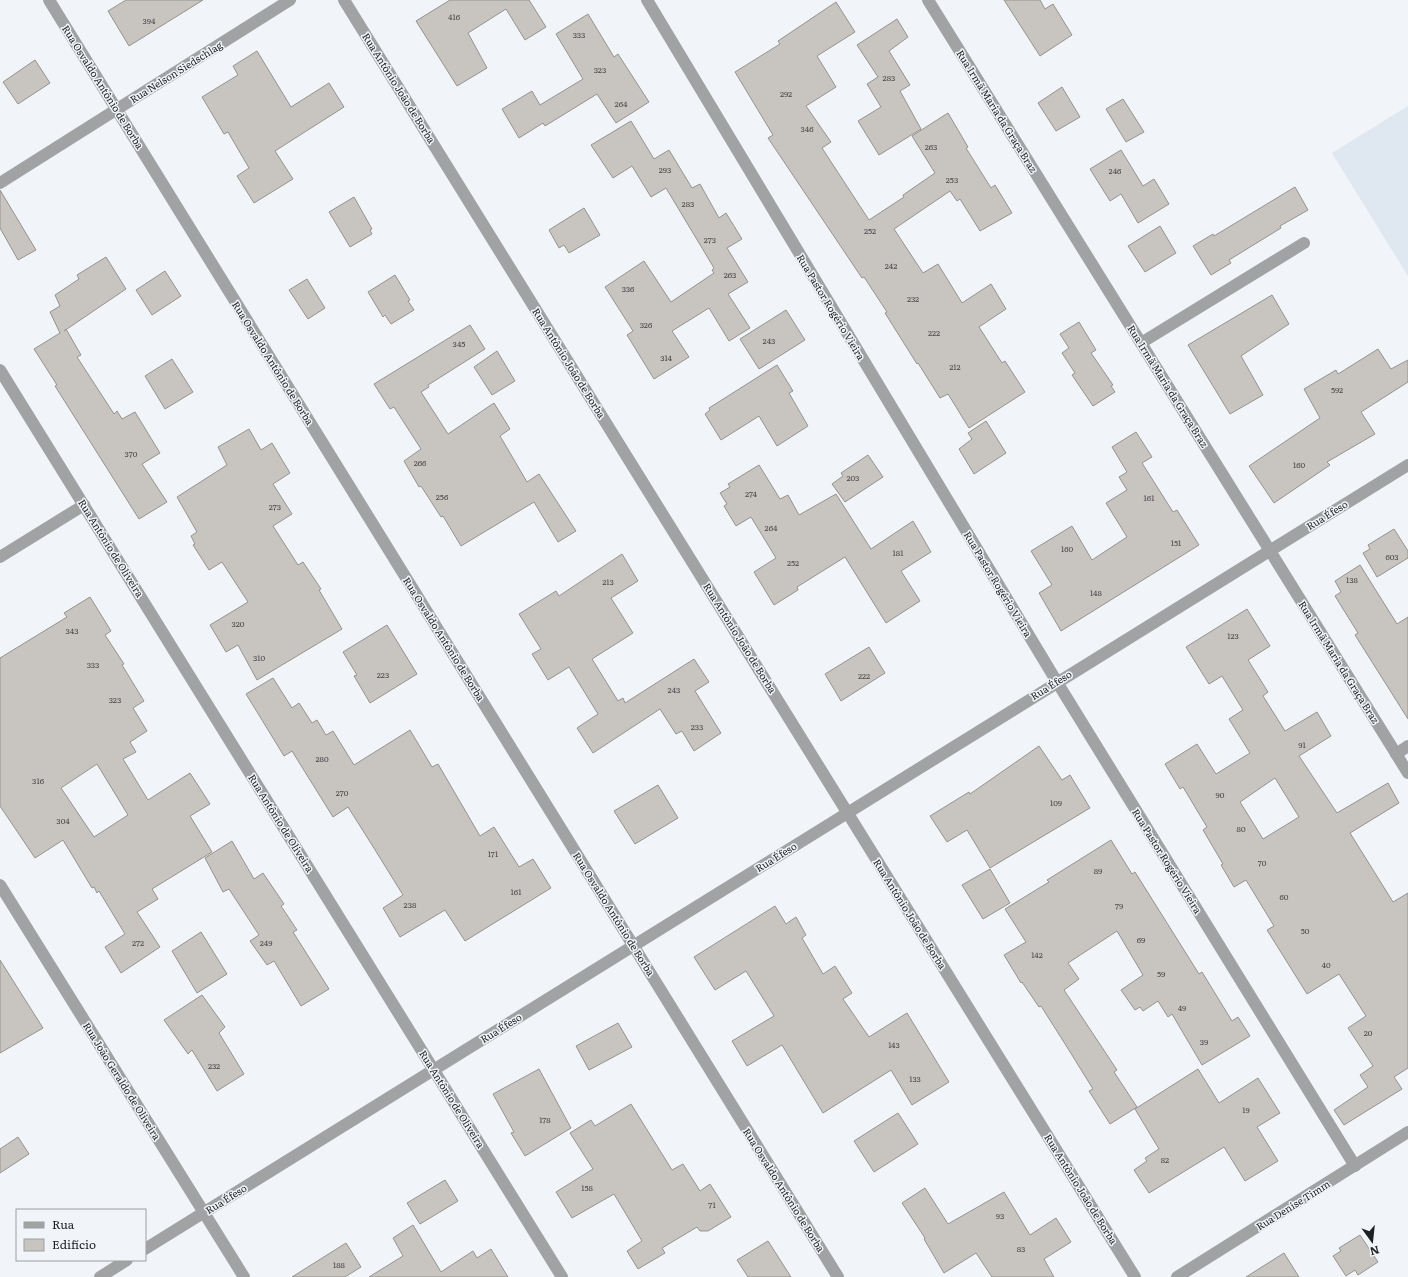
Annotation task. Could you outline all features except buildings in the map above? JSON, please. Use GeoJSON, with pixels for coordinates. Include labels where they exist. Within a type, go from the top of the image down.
{"type":"FeatureCollection","features":[{"type":"Feature","properties":{"kind":"street","name":"Rua Osvaldo Antônio de Borba"},"geometry":{"type":"LineString","coordinates":[[49,0],[838,1277]]}},
{"type":"Feature","properties":{"kind":"street","name":"Rua Nelson Siedschlag"},"geometry":{"type":"LineString","coordinates":[[0,183],[290,0]]}},
{"type":"Feature","properties":{"kind":"street","name":"Rua Antônio João de Borba"},"geometry":{"type":"LineString","coordinates":[[344,0],[1135,1277]]}},
{"type":"Feature","properties":{"kind":"street","name":"Rua Pastor Rogério Vieira"},"geometry":{"type":"LineString","coordinates":[[647,0],[1057,682],[1355,1166]]}},
{"type":"Feature","properties":{"kind":"street","name":"Rua Irmã Maria da Graça Braz"},"geometry":{"type":"LineString","coordinates":[[928,0],[1408,773]]}},
{"type":"Feature","properties":{"kind":"street"},"geometry":{"type":"LineString","coordinates":[[1141,343],[1304,243]]}},
{"type":"Feature","properties":{"kind":"street","name":"Rua Antônio de Oliveira"},"geometry":{"type":"LineString","coordinates":[[0,370],[562,1277]]}},
{"type":"Feature","properties":{"kind":"street","name":"Rua Éfeso"},"geometry":{"type":"LineString","coordinates":[[146,1248],[1408,465]]}},
{"type":"Feature","properties":{"kind":"street"},"geometry":{"type":"LineString","coordinates":[[0,557],[84,505]]}},
{"type":"Feature","properties":{"kind":"street"},"geometry":{"type":"LineString","coordinates":[[1396,754],[1408,746]]}},
{"type":"Feature","properties":{"kind":"street","name":"Rua João Geraldo de Oliveira"},"geometry":{"type":"LineString","coordinates":[[0,885],[244,1277]]}},
{"type":"Feature","properties":{"kind":"street","name":"Rua Denise Timm"},"geometry":{"type":"LineString","coordinates":[[1177,1277],[1408,1132]]}},
{"type":"Feature","properties":{"kind":"street"},"geometry":{"type":"LineString","coordinates":[[100,1277],[125,1261]]}},
{"type":"Feature","properties":{"kind":"shaded area"},"geometry":{"type":"Polygon","coordinates":[[[1408,106],[1408,276],[1332,153],[1408,106]]]}}]}
